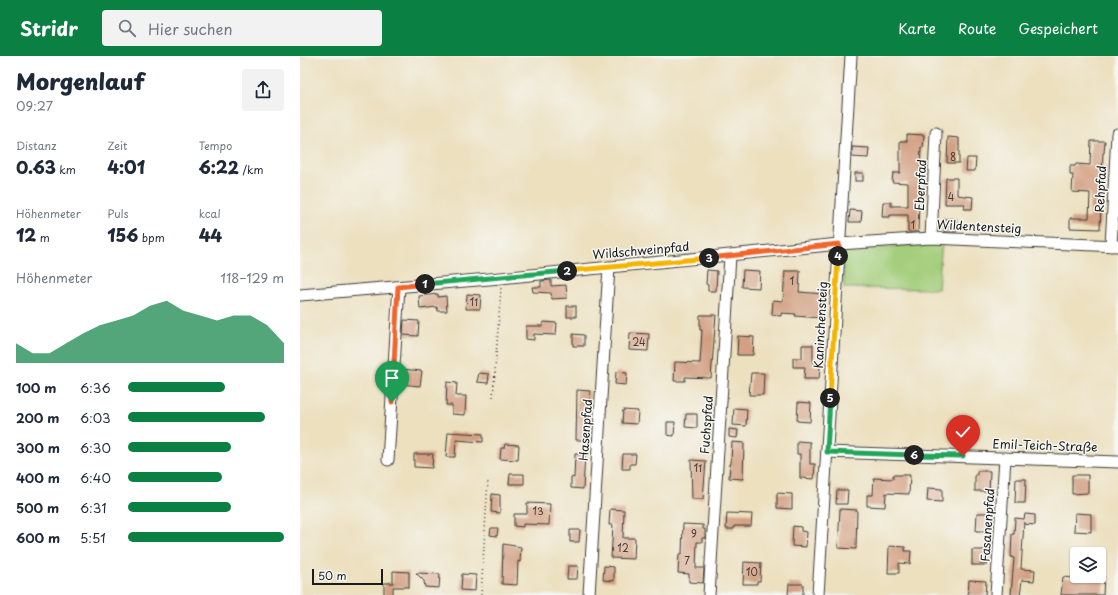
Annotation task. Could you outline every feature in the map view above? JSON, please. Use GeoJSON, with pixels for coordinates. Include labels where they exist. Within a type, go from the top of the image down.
{"type":"FeatureCollection","features":[{"type":"Feature","properties":{"kind":"street","name":"Kaninchensteig"},"geometry":{"type":"LineString","coordinates":[[818,595],[851,56]]}},
{"type":"Feature","properties":{"kind":"street","name":"Eberpfad"},"geometry":{"type":"LineString","coordinates":[[931,238],[936,133]]}},
{"type":"Feature","properties":{"kind":"street","name":"Rehpfad"},"geometry":{"type":"LineString","coordinates":[[1114,246],[1117,134]]}},
{"type":"Feature","properties":{"kind":"street","name":"Wildentensteig"},"geometry":{"type":"LineString","coordinates":[[839,244],[931,238],[1114,246]]}},
{"type":"Feature","properties":{"kind":"street","name":"Wildschweinpfad"},"geometry":{"type":"LineString","coordinates":[[300,295],[501,278],[839,244]]}},
{"type":"Feature","properties":{"kind":"street","name":"Fuchspfad"},"geometry":{"type":"LineString","coordinates":[[709,595],[730,256]]}},
{"type":"Feature","properties":{"kind":"street","name":"Hasenpfad"},"geometry":{"type":"LineString","coordinates":[[589,595],[609,267]]}},
{"type":"Feature","properties":{"kind":"street"},"geometry":{"type":"LineString","coordinates":[[388,460],[398,287]]}},
{"type":"Feature","properties":{"kind":"street","name":"Emil-Teich-Straße"},"geometry":{"type":"LineString","coordinates":[[827,452],[1118,462]]}},
{"type":"Feature","properties":{"kind":"street","name":"Fasanenpfad"},"geometry":{"type":"LineString","coordinates":[[996,595],[1005,458]]}},
{"type":"Feature","properties":{"kind":"path"},"geometry":{"type":"LineString","coordinates":[[493,397],[501,278]]}},
{"type":"Feature","properties":{"kind":"path"},"geometry":{"type":"LineString","coordinates":[[481,595],[488,480]]}},
{"type":"Feature","properties":{"kind":"green space"},"geometry":{"type":"Polygon","coordinates":[[[942,243],[938,289],[844,288],[843,250],[942,243]]]}},
{"type":"Feature","properties":{"kind":"building"},"geometry":{"type":"Polygon","coordinates":[[[907,134],[924,135],[923,148],[921,147],[918,232],[908,232],[908,215],[890,215],[890,217],[882,217],[883,202],[891,202],[891,206],[908,206],[908,183],[892,182],[893,173],[900,173],[900,141],[907,141],[907,134]]]}},
{"type":"Feature","properties":{"kind":"building"},"geometry":{"type":"Polygon","coordinates":[[[948,137],[959,138],[959,163],[947,163],[948,137]]]}},
{"type":"Feature","properties":{"kind":"building"},"geometry":{"type":"Polygon","coordinates":[[[1091,141],[1105,141],[1103,153],[1100,229],[1070,228],[1070,218],[1089,218],[1090,193],[1072,192],[1073,175],[1070,175],[1070,166],[1075,166],[1076,164],[1090,165],[1091,141]]]}},
{"type":"Feature","properties":{"kind":"building"},"geometry":{"type":"Polygon","coordinates":[[[852,147],[869,148],[868,158],[852,157],[852,147]]]}},
{"type":"Feature","properties":{"kind":"building"},"geometry":{"type":"Polygon","coordinates":[[[967,158],[976,158],[975,171],[966,171],[967,158]]]}},
{"type":"Feature","properties":{"kind":"building"},"geometry":{"type":"Polygon","coordinates":[[[855,173],[863,173],[863,181],[855,181],[855,173]]]}},
{"type":"Feature","properties":{"kind":"building"},"geometry":{"type":"Polygon","coordinates":[[[946,178],[957,178],[957,195],[973,197],[972,209],[964,209],[965,204],[945,204],[946,178]]]}},
{"type":"Feature","properties":{"kind":"building"},"geometry":{"type":"Polygon","coordinates":[[[850,210],[862,211],[861,222],[849,222],[850,210]]]}},
{"type":"Feature","properties":{"kind":"building"},"geometry":{"type":"Polygon","coordinates":[[[944,219],[956,219],[956,232],[944,232],[944,219]]]}},
{"type":"Feature","properties":{"kind":"building"},"geometry":{"type":"Polygon","coordinates":[[[707,270],[717,271],[716,291],[708,291],[708,285],[706,284],[707,270]]]}},
{"type":"Feature","properties":{"kind":"building"},"geometry":{"type":"Polygon","coordinates":[[[743,270],[760,271],[759,288],[742,287],[743,270]]]}},
{"type":"Feature","properties":{"kind":"building"},"geometry":{"type":"Polygon","coordinates":[[[785,271],[800,271],[799,292],[824,294],[822,318],[795,316],[796,314],[781,313],[781,316],[772,315],[773,300],[783,301],[785,271]]]}},
{"type":"Feature","properties":{"kind":"building"},"geometry":{"type":"Polygon","coordinates":[[[551,280],[551,286],[566,285],[567,298],[552,299],[551,293],[533,292],[532,287],[541,287],[541,281],[551,280]]]}},
{"type":"Feature","properties":{"kind":"building"},"geometry":{"type":"Polygon","coordinates":[[[438,294],[438,297],[446,296],[447,311],[438,311],[437,307],[420,309],[419,296],[438,294]]]}},
{"type":"Feature","properties":{"kind":"building"},"geometry":{"type":"Polygon","coordinates":[[[467,294],[481,295],[480,309],[466,309],[467,294]]]}},
{"type":"Feature","properties":{"kind":"building"},"geometry":{"type":"Polygon","coordinates":[[[567,306],[576,306],[576,317],[567,317],[567,306]]]}},
{"type":"Feature","properties":{"kind":"building"},"geometry":{"type":"Polygon","coordinates":[[[700,315],[716,315],[711,378],[685,377],[685,381],[674,381],[675,362],[700,363],[702,330],[700,330],[700,315]]]}},
{"type":"Feature","properties":{"kind":"building"},"geometry":{"type":"Polygon","coordinates":[[[404,320],[419,321],[418,336],[403,335],[404,320]]]}},
{"type":"Feature","properties":{"kind":"building"},"geometry":{"type":"Polygon","coordinates":[[[543,322],[557,323],[556,335],[534,334],[534,340],[526,339],[526,326],[543,326],[543,322]]]}},
{"type":"Feature","properties":{"kind":"building"},"geometry":{"type":"Polygon","coordinates":[[[630,333],[649,334],[648,351],[629,350],[630,333]]]}},
{"type":"Feature","properties":{"kind":"building"},"geometry":{"type":"Polygon","coordinates":[[[573,334],[584,335],[584,346],[573,346],[573,334]]]}},
{"type":"Feature","properties":{"kind":"building"},"geometry":{"type":"Polygon","coordinates":[[[738,336],[754,337],[753,355],[737,355],[738,336]]]}},
{"type":"Feature","properties":{"kind":"building"},"geometry":{"type":"Polygon","coordinates":[[[802,345],[813,345],[813,365],[820,366],[819,379],[804,379],[805,367],[793,367],[793,358],[802,358],[802,345]]]}},
{"type":"Feature","properties":{"kind":"building"},"geometry":{"type":"Polygon","coordinates":[[[401,369],[422,371],[420,386],[400,384],[401,369]]]}},
{"type":"Feature","properties":{"kind":"building"},"geometry":{"type":"Polygon","coordinates":[[[616,372],[627,373],[626,385],[615,384],[616,372]]]}},
{"type":"Feature","properties":{"kind":"building"},"geometry":{"type":"Polygon","coordinates":[[[479,373],[489,374],[488,383],[477,382],[479,373]]]}},
{"type":"Feature","properties":{"kind":"building"},"geometry":{"type":"Polygon","coordinates":[[[751,373],[764,373],[763,395],[749,395],[751,373]]]}},
{"type":"Feature","properties":{"kind":"building"},"geometry":{"type":"Polygon","coordinates":[[[447,382],[457,383],[456,396],[466,396],[465,415],[452,414],[452,405],[446,405],[447,382]]]}},
{"type":"Feature","properties":{"kind":"building"},"geometry":{"type":"Polygon","coordinates":[[[577,390],[590,391],[587,440],[576,440],[577,390]]]}},
{"type":"Feature","properties":{"kind":"building"},"geometry":{"type":"Polygon","coordinates":[[[798,402],[811,403],[810,422],[797,421],[798,402]]]}},
{"type":"Feature","properties":{"kind":"building"},"geometry":{"type":"Polygon","coordinates":[[[734,408],[747,409],[746,426],[733,425],[734,408]]]}},
{"type":"Feature","properties":{"kind":"building"},"geometry":{"type":"Polygon","coordinates":[[[623,410],[638,411],[637,424],[622,423],[623,410]]]}},
{"type":"Feature","properties":{"kind":"building"},"geometry":{"type":"Polygon","coordinates":[[[686,414],[697,414],[697,428],[685,427],[686,414]]]}},
{"type":"Feature","properties":{"kind":"building"},"geometry":{"type":"Polygon","coordinates":[[[667,422],[675,422],[674,436],[667,435],[667,422]]]}},
{"type":"Feature","properties":{"kind":"building"},"geometry":{"type":"Polygon","coordinates":[[[729,429],[738,430],[737,438],[729,437],[729,429]]]}},
{"type":"Feature","properties":{"kind":"building"},"geometry":{"type":"Polygon","coordinates":[[[448,432],[483,434],[483,442],[456,440],[455,457],[446,457],[448,432]]]}},
{"type":"Feature","properties":{"kind":"building"},"geometry":{"type":"Polygon","coordinates":[[[797,441],[810,442],[810,464],[815,464],[814,479],[800,478],[800,454],[797,454],[797,441]]]}},
{"type":"Feature","properties":{"kind":"building"},"geometry":{"type":"Polygon","coordinates":[[[732,442],[744,443],[743,479],[729,478],[732,442]]]}},
{"type":"Feature","properties":{"kind":"building"},"geometry":{"type":"Polygon","coordinates":[[[505,444],[519,445],[518,460],[500,459],[501,448],[504,448],[505,444]]]}},
{"type":"Feature","properties":{"kind":"building"},"geometry":{"type":"Polygon","coordinates":[[[414,454],[433,454],[432,468],[414,467],[414,454]]]}},
{"type":"Feature","properties":{"kind":"building"},"geometry":{"type":"Polygon","coordinates":[[[575,454],[585,454],[583,489],[571,488],[571,477],[574,478],[575,454]]]}},
{"type":"Feature","properties":{"kind":"building"},"geometry":{"type":"Polygon","coordinates":[[[623,454],[636,454],[635,464],[630,464],[630,469],[622,469],[623,454]]]}},
{"type":"Feature","properties":{"kind":"building"},"geometry":{"type":"Polygon","coordinates":[[[691,460],[706,461],[703,499],[692,499],[691,460]]]}},
{"type":"Feature","properties":{"kind":"building"},"geometry":{"type":"Polygon","coordinates":[[[977,471],[990,471],[989,491],[975,491],[975,475],[977,475],[977,471]]]}},
{"type":"Feature","properties":{"kind":"building"},"geometry":{"type":"Polygon","coordinates":[[[510,474],[524,474],[524,484],[509,484],[510,474]]]}},
{"type":"Feature","properties":{"kind":"building"},"geometry":{"type":"Polygon","coordinates":[[[893,475],[910,475],[909,494],[886,493],[885,507],[867,506],[867,495],[873,495],[874,478],[893,479],[893,475]]]}},
{"type":"Feature","properties":{"kind":"building"},"geometry":{"type":"Polygon","coordinates":[[[1072,475],[1088,475],[1088,493],[1072,494],[1072,475]]]}},
{"type":"Feature","properties":{"kind":"building"},"geometry":{"type":"Polygon","coordinates":[[[1016,479],[1026,479],[1025,503],[1015,503],[1016,479]]]}},
{"type":"Feature","properties":{"kind":"building"},"geometry":{"type":"Polygon","coordinates":[[[928,488],[942,489],[942,502],[927,501],[928,488]]]}},
{"type":"Feature","properties":{"kind":"building"},"geometry":{"type":"Polygon","coordinates":[[[837,490],[848,490],[847,504],[836,504],[837,490]]]}},
{"type":"Feature","properties":{"kind":"building"},"geometry":{"type":"Polygon","coordinates":[[[777,493],[792,494],[792,509],[777,508],[777,493]]]}},
{"type":"Feature","properties":{"kind":"building"},"geometry":{"type":"Polygon","coordinates":[[[492,494],[500,495],[500,513],[491,512],[492,494]]]}},
{"type":"Feature","properties":{"kind":"building"},"geometry":{"type":"Polygon","coordinates":[[[527,503],[550,504],[549,525],[523,524],[523,527],[514,526],[514,514],[527,514],[527,503]]]}},
{"type":"Feature","properties":{"kind":"building"},"geometry":{"type":"Polygon","coordinates":[[[610,509],[624,510],[623,538],[635,538],[634,559],[611,558],[613,525],[609,525],[610,509]]]}},
{"type":"Feature","properties":{"kind":"building"},"geometry":{"type":"Polygon","coordinates":[[[840,509],[857,510],[856,549],[838,548],[840,509]]]}},
{"type":"Feature","properties":{"kind":"building"},"geometry":{"type":"Polygon","coordinates":[[[727,513],[752,514],[751,526],[734,526],[734,529],[726,529],[727,513]]]}},
{"type":"Feature","properties":{"kind":"building"},"geometry":{"type":"Polygon","coordinates":[[[977,513],[989,513],[988,531],[976,531],[977,513]]]}},
{"type":"Feature","properties":{"kind":"building"},"geometry":{"type":"Polygon","coordinates":[[[1075,513],[1091,514],[1091,532],[1074,531],[1075,513]]]}},
{"type":"Feature","properties":{"kind":"building"},"geometry":{"type":"Polygon","coordinates":[[[1025,514],[1035,515],[1035,525],[1024,524],[1024,522],[1021,569],[1035,570],[1034,581],[1022,580],[1020,595],[1011,595],[1014,558],[1011,557],[1012,534],[1014,534],[1015,518],[1024,519],[1025,514]]]}},
{"type":"Feature","properties":{"kind":"building"},"geometry":{"type":"Polygon","coordinates":[[[683,524],[703,525],[703,529],[705,529],[705,538],[702,538],[702,542],[697,542],[696,568],[704,568],[703,583],[689,582],[689,574],[678,573],[679,554],[682,554],[683,524]]]}},
{"type":"Feature","properties":{"kind":"building"},"geometry":{"type":"Polygon","coordinates":[[[793,526],[801,527],[801,531],[807,532],[806,547],[792,546],[793,526]]]}},
{"type":"Feature","properties":{"kind":"building"},"geometry":{"type":"Polygon","coordinates":[[[491,528],[498,528],[497,536],[490,535],[491,528]]]}},
{"type":"Feature","properties":{"kind":"building"},"geometry":{"type":"Polygon","coordinates":[[[570,530],[580,530],[579,542],[570,542],[570,530]]]}},
{"type":"Feature","properties":{"kind":"building"},"geometry":{"type":"Polygon","coordinates":[[[503,544],[521,547],[520,562],[518,561],[517,585],[502,584],[503,544]]]}},
{"type":"Feature","properties":{"kind":"building"},"geometry":{"type":"Polygon","coordinates":[[[889,546],[905,547],[905,551],[911,551],[910,564],[899,563],[899,573],[888,573],[889,546]]]}},
{"type":"Feature","properties":{"kind":"building"},"geometry":{"type":"Polygon","coordinates":[[[972,550],[987,550],[987,565],[972,565],[972,550]]]}},
{"type":"Feature","properties":{"kind":"building"},"geometry":{"type":"Polygon","coordinates":[[[744,562],[761,563],[760,581],[757,581],[757,584],[743,584],[744,562]]]}},
{"type":"Feature","properties":{"kind":"building"},"geometry":{"type":"Polygon","coordinates":[[[568,566],[578,566],[577,579],[567,579],[568,566]]]}},
{"type":"Feature","properties":{"kind":"building"},"geometry":{"type":"Polygon","coordinates":[[[604,566],[614,567],[614,581],[603,580],[604,566]]]}},
{"type":"Feature","properties":{"kind":"building"},"geometry":{"type":"Polygon","coordinates":[[[393,571],[409,572],[409,587],[393,587],[393,595],[384,595],[384,583],[393,583],[393,571]]]}},
{"type":"Feature","properties":{"kind":"building"},"geometry":{"type":"Polygon","coordinates":[[[416,573],[440,574],[439,588],[425,587],[424,581],[416,573]]]}},
{"type":"Feature","properties":{"kind":"building"},"geometry":{"type":"Polygon","coordinates":[[[462,574],[476,575],[475,591],[461,590],[462,574]]]}},
{"type":"Feature","properties":{"kind":"building"},"geometry":{"type":"Polygon","coordinates":[[[1063,577],[1070,578],[1070,583],[1104,583],[1103,595],[1061,595],[1063,577]]]}},
{"type":"Feature","properties":{"kind":"building"},"geometry":{"type":"Polygon","coordinates":[[[969,580],[986,581],[985,595],[968,595],[969,580]]]}},
{"type":"Feature","properties":{"kind":"building"},"geometry":{"type":"Polygon","coordinates":[[[789,584],[803,584],[803,595],[788,595],[789,584]]]}},
{"type":"Feature","properties":{"kind":"route"},"geometry":{"type":"LineString","coordinates":[[392,402],[398,287],[730,256],[839,244],[827,452],[963,456]]}}]}
